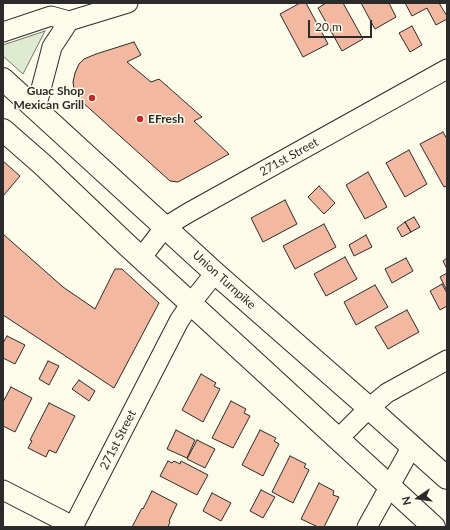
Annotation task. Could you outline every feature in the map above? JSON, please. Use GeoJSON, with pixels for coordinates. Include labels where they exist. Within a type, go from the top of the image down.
{"type":"FeatureCollection","features":[{"type":"Feature","properties":{"kind":"main road","name":"Union Turnpike"},"geometry":{"type":"LineString","coordinates":[[3,79],[215,273],[447,478]]}},
{"type":"Feature","properties":{"kind":"main road"},"geometry":{"type":"LineString","coordinates":[[3,130],[43,165],[141,258],[434,527]]}},
{"type":"Feature","properties":{"kind":"street"},"geometry":{"type":"LineString","coordinates":[[3,32],[52,16],[69,21],[128,3]]}},
{"type":"Feature","properties":{"kind":"street"},"geometry":{"type":"LineString","coordinates":[[36,108],[52,46],[69,21]]}},
{"type":"Feature","properties":{"kind":"street","name":"271st Street"},"geometry":{"type":"LineString","coordinates":[[141,258],[165,228],[199,207],[447,70]]}},
{"type":"Feature","properties":{"kind":"street","name":"271st Street"},"geometry":{"type":"LineString","coordinates":[[73,526],[176,328],[191,303],[215,273]]}},
{"type":"Feature","properties":{"kind":"street"},"geometry":{"type":"LineString","coordinates":[[338,439],[369,408],[387,393],[447,360]]}},
{"type":"Feature","properties":{"kind":"street"},"geometry":{"type":"LineString","coordinates":[[367,527],[412,446]]}},
{"type":"Feature","properties":{"kind":"street"},"geometry":{"type":"LineString","coordinates":[[3,490],[73,526]]}},
{"type":"Feature","properties":{"kind":"green space"},"geometry":{"type":"Polygon","coordinates":[[[45,31],[23,74],[3,56],[3,45],[45,31]]]}},
{"type":"Feature","properties":{"kind":"building"},"geometry":{"type":"Polygon","coordinates":[[[300,3],[306,3],[328,44],[303,57],[280,14],[300,3]]]}},
{"type":"Feature","properties":{"kind":"building"},"geometry":{"type":"Polygon","coordinates":[[[326,3],[343,3],[363,39],[342,51],[318,8],[326,3]]]}},
{"type":"Feature","properties":{"kind":"building"},"geometry":{"type":"Polygon","coordinates":[[[361,3],[389,3],[396,17],[375,29],[361,3]]]}},
{"type":"Feature","properties":{"kind":"building"},"geometry":{"type":"Polygon","coordinates":[[[405,3],[439,3],[447,16],[447,19],[436,25],[427,8],[412,16],[405,3]]]}},
{"type":"Feature","properties":{"kind":"building"},"geometry":{"type":"Polygon","coordinates":[[[412,26],[422,45],[410,52],[399,33],[412,26]]]}},
{"type":"Feature","properties":{"kind":"building"},"geometry":{"type":"Polygon","coordinates":[[[134,42],[141,55],[127,62],[151,82],[159,79],[202,117],[194,121],[229,154],[178,182],[170,181],[81,101],[74,89],[73,82],[79,64],[84,59],[96,54],[134,42]]]}},
{"type":"Feature","properties":{"kind":"building"},"geometry":{"type":"Polygon","coordinates":[[[443,132],[447,139],[447,186],[444,187],[420,144],[443,132]]]}},
{"type":"Feature","properties":{"kind":"building"},"geometry":{"type":"Polygon","coordinates":[[[409,150],[427,184],[405,197],[386,163],[409,150]]]}},
{"type":"Feature","properties":{"kind":"building"},"geometry":{"type":"Polygon","coordinates":[[[3,161],[20,176],[3,196],[3,161]]]}},
{"type":"Feature","properties":{"kind":"building"},"geometry":{"type":"Polygon","coordinates":[[[368,172],[387,207],[365,219],[346,185],[368,172]]]}},
{"type":"Feature","properties":{"kind":"building"},"geometry":{"type":"Polygon","coordinates":[[[319,186],[335,203],[324,214],[308,197],[319,186]]]}},
{"type":"Feature","properties":{"kind":"building"},"geometry":{"type":"Polygon","coordinates":[[[285,200],[297,224],[263,242],[251,218],[285,200]]]}},
{"type":"Feature","properties":{"kind":"building"},"geometry":{"type":"Polygon","coordinates":[[[414,217],[420,227],[411,232],[405,222],[414,217]]]}},
{"type":"Feature","properties":{"kind":"building"},"geometry":{"type":"Polygon","coordinates":[[[405,222],[411,232],[402,237],[397,228],[405,222]]]}},
{"type":"Feature","properties":{"kind":"building"},"geometry":{"type":"Polygon","coordinates":[[[324,224],[336,247],[295,269],[283,246],[324,224]]]}},
{"type":"Feature","properties":{"kind":"building"},"geometry":{"type":"Polygon","coordinates":[[[3,234],[63,287],[95,309],[115,269],[122,269],[159,303],[114,388],[3,315],[3,234]]]}},
{"type":"Feature","properties":{"kind":"building"},"geometry":{"type":"Polygon","coordinates":[[[366,235],[372,247],[354,256],[349,245],[366,235]]]}},
{"type":"Feature","properties":{"kind":"building"},"geometry":{"type":"Polygon","coordinates":[[[345,257],[357,279],[326,296],[314,274],[345,257]]]}},
{"type":"Feature","properties":{"kind":"building"},"geometry":{"type":"Polygon","coordinates":[[[406,258],[413,271],[392,283],[385,269],[406,258]]]}},
{"type":"Feature","properties":{"kind":"building"},"geometry":{"type":"Polygon","coordinates":[[[447,258],[447,269],[443,261],[447,258]]]}},
{"type":"Feature","properties":{"kind":"building"},"geometry":{"type":"Polygon","coordinates":[[[447,273],[447,291],[440,277],[447,273]]]}},
{"type":"Feature","properties":{"kind":"building"},"geometry":{"type":"Polygon","coordinates":[[[442,284],[447,293],[447,306],[440,310],[430,291],[442,284]]]}},
{"type":"Feature","properties":{"kind":"building"},"geometry":{"type":"Polygon","coordinates":[[[375,285],[388,307],[356,325],[344,302],[375,285]]]}},
{"type":"Feature","properties":{"kind":"building"},"geometry":{"type":"Polygon","coordinates":[[[407,310],[419,332],[388,349],[375,327],[407,310]]]}},
{"type":"Feature","properties":{"kind":"building"},"geometry":{"type":"Polygon","coordinates":[[[7,336],[25,345],[15,364],[3,358],[3,343],[7,336]]]}},
{"type":"Feature","properties":{"kind":"building"},"geometry":{"type":"Polygon","coordinates":[[[48,361],[59,366],[49,385],[39,379],[48,361]]]}},
{"type":"Feature","properties":{"kind":"building"},"geometry":{"type":"Polygon","coordinates":[[[201,374],[216,383],[214,386],[220,389],[203,422],[182,410],[201,374]]]}},
{"type":"Feature","properties":{"kind":"building"},"geometry":{"type":"Polygon","coordinates":[[[79,380],[95,391],[89,401],[72,389],[79,380]]]}},
{"type":"Feature","properties":{"kind":"building"},"geometry":{"type":"Polygon","coordinates":[[[11,387],[32,398],[15,432],[3,426],[3,402],[11,387]]]}},
{"type":"Feature","properties":{"kind":"building"},"geometry":{"type":"Polygon","coordinates":[[[231,401],[246,409],[244,413],[250,416],[233,448],[212,438],[231,401]]]}},
{"type":"Feature","properties":{"kind":"building"},"geometry":{"type":"Polygon","coordinates":[[[49,403],[75,416],[56,453],[49,450],[46,457],[28,448],[32,441],[30,440],[49,403]]]}},
{"type":"Feature","properties":{"kind":"building"},"geometry":{"type":"Polygon","coordinates":[[[176,430],[195,440],[187,458],[167,449],[176,430]]]}},
{"type":"Feature","properties":{"kind":"building"},"geometry":{"type":"Polygon","coordinates":[[[260,430],[276,438],[274,441],[279,444],[263,476],[242,465],[260,430]]]}},
{"type":"Feature","properties":{"kind":"building"},"geometry":{"type":"Polygon","coordinates":[[[197,440],[215,449],[205,468],[187,459],[197,440]]]}},
{"type":"Feature","properties":{"kind":"building"},"geometry":{"type":"Polygon","coordinates":[[[290,456],[306,464],[304,467],[309,470],[293,503],[272,492],[290,456]]]}},
{"type":"Feature","properties":{"kind":"building"},"geometry":{"type":"Polygon","coordinates":[[[168,461],[172,463],[174,461],[180,464],[181,461],[208,475],[197,495],[160,476],[168,461]]]}},
{"type":"Feature","properties":{"kind":"building"},"geometry":{"type":"Polygon","coordinates":[[[319,483],[334,491],[333,495],[339,497],[324,527],[318,527],[301,519],[319,483]]]}},
{"type":"Feature","properties":{"kind":"building"},"geometry":{"type":"Polygon","coordinates":[[[261,490],[275,497],[263,518],[250,511],[261,490]]]}},
{"type":"Feature","properties":{"kind":"building"},"geometry":{"type":"Polygon","coordinates":[[[152,491],[177,504],[169,521],[168,527],[132,527],[142,508],[143,509],[152,491]]]}},
{"type":"Feature","properties":{"kind":"building"},"geometry":{"type":"Polygon","coordinates":[[[212,493],[231,503],[221,521],[203,511],[212,493]]]}},
{"type":"Feature","properties":{"kind":"place","name":"Guac Shop Mexican Grill"},"geometry":{"type":"Point","coordinates":[92,98]}},
{"type":"Feature","properties":{"kind":"place","name":"EFresh"},"geometry":{"type":"Point","coordinates":[140,119]}}]}
